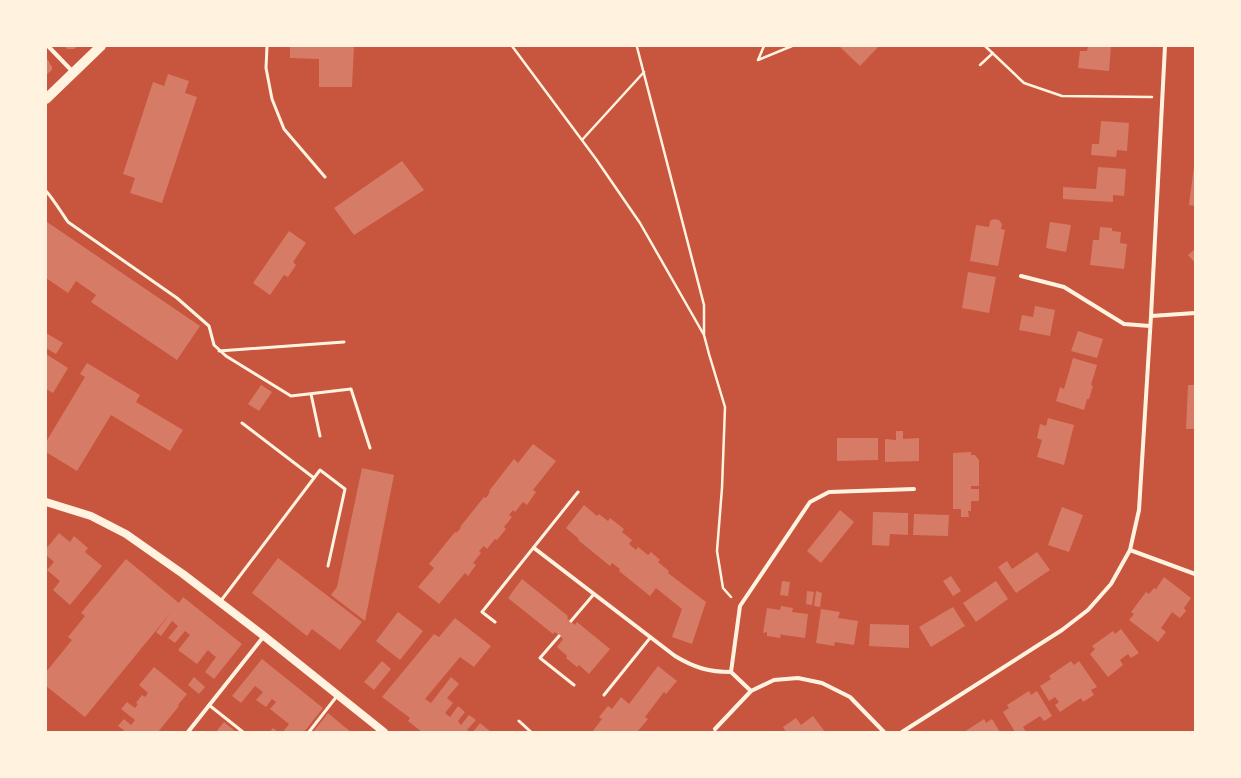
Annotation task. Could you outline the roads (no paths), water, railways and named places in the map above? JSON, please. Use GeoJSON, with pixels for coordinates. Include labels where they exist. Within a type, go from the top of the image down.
{"type":"FeatureCollection","features":[{"type":"Feature","properties":{"kind":"main road"},"geometry":{"type":"LineString","coordinates":[[46,99],[101,46]]}},
{"type":"Feature","properties":{"kind":"main road"},"geometry":{"type":"LineString","coordinates":[[46,502],[91,516],[126,534],[220,602],[384,732]]}},
{"type":"Feature","properties":{"kind":"street"},"geometry":{"type":"LineString","coordinates":[[48,46],[73,72]]}},
{"type":"Feature","properties":{"kind":"street"},"geometry":{"type":"LineString","coordinates":[[902,732],[1062,630],[1088,610],[1111,584],[1130,550],[1139,510],[1165,46]]}},
{"type":"Feature","properties":{"kind":"street"},"geometry":{"type":"LineString","coordinates":[[1021,276],[1064,287],[1124,324],[1150,326]]}},
{"type":"Feature","properties":{"kind":"street"},"geometry":{"type":"LineString","coordinates":[[1151,316],[1195,313]]}},
{"type":"Feature","properties":{"kind":"street"},"geometry":{"type":"LineString","coordinates":[[731,672],[740,606],[810,502],[829,492],[914,489]]}},
{"type":"Feature","properties":{"kind":"street"},"geometry":{"type":"LineString","coordinates":[[534,548],[663,648],[688,664],[701,669],[716,672],[731,672],[751,691]]}},
{"type":"Feature","properties":{"kind":"street"},"geometry":{"type":"LineString","coordinates":[[1130,550],[1195,574]]}},
{"type":"Feature","properties":{"kind":"street"},"geometry":{"type":"LineString","coordinates":[[188,732],[264,636]]}},
{"type":"Feature","properties":{"kind":"street"},"geometry":{"type":"LineString","coordinates":[[715,729],[751,691],[774,680],[798,678],[822,683],[850,697],[884,732]]}},
{"type":"Feature","properties":{"kind":"lane"},"geometry":{"type":"LineString","coordinates":[[267,46],[266,68],[272,99],[284,129],[324,177]]}},
{"type":"Feature","properties":{"kind":"lane"},"geometry":{"type":"LineString","coordinates":[[46,191],[68,222],[177,298],[209,326],[214,345],[226,356],[292,396],[351,389],[370,448]]}},
{"type":"Feature","properties":{"kind":"lane"},"geometry":{"type":"LineString","coordinates":[[219,351],[344,342]]}},
{"type":"Feature","properties":{"kind":"lane"},"geometry":{"type":"LineString","coordinates":[[311,394],[320,436]]}},
{"type":"Feature","properties":{"kind":"lane"},"geometry":{"type":"LineString","coordinates":[[242,423],[314,478]]}},
{"type":"Feature","properties":{"kind":"lane"},"geometry":{"type":"LineString","coordinates":[[220,602],[320,470],[345,489],[328,566]]}},
{"type":"Feature","properties":{"kind":"lane"},"geometry":{"type":"LineString","coordinates":[[495,622],[482,612],[578,492]]}},
{"type":"Feature","properties":{"kind":"lane"},"geometry":{"type":"LineString","coordinates":[[571,621],[594,594]]}},
{"type":"Feature","properties":{"kind":"lane"},"geometry":{"type":"LineString","coordinates":[[559,636],[540,658],[574,685]]}},
{"type":"Feature","properties":{"kind":"lane"},"geometry":{"type":"LineString","coordinates":[[604,695],[650,638]]}},
{"type":"Feature","properties":{"kind":"lane"},"geometry":{"type":"LineString","coordinates":[[309,732],[338,695]]}},
{"type":"Feature","properties":{"kind":"lane"},"geometry":{"type":"LineString","coordinates":[[209,705],[243,732]]}},
{"type":"Feature","properties":{"kind":"lane"},"geometry":{"type":"LineString","coordinates":[[519,721],[531,732]]}}]}
